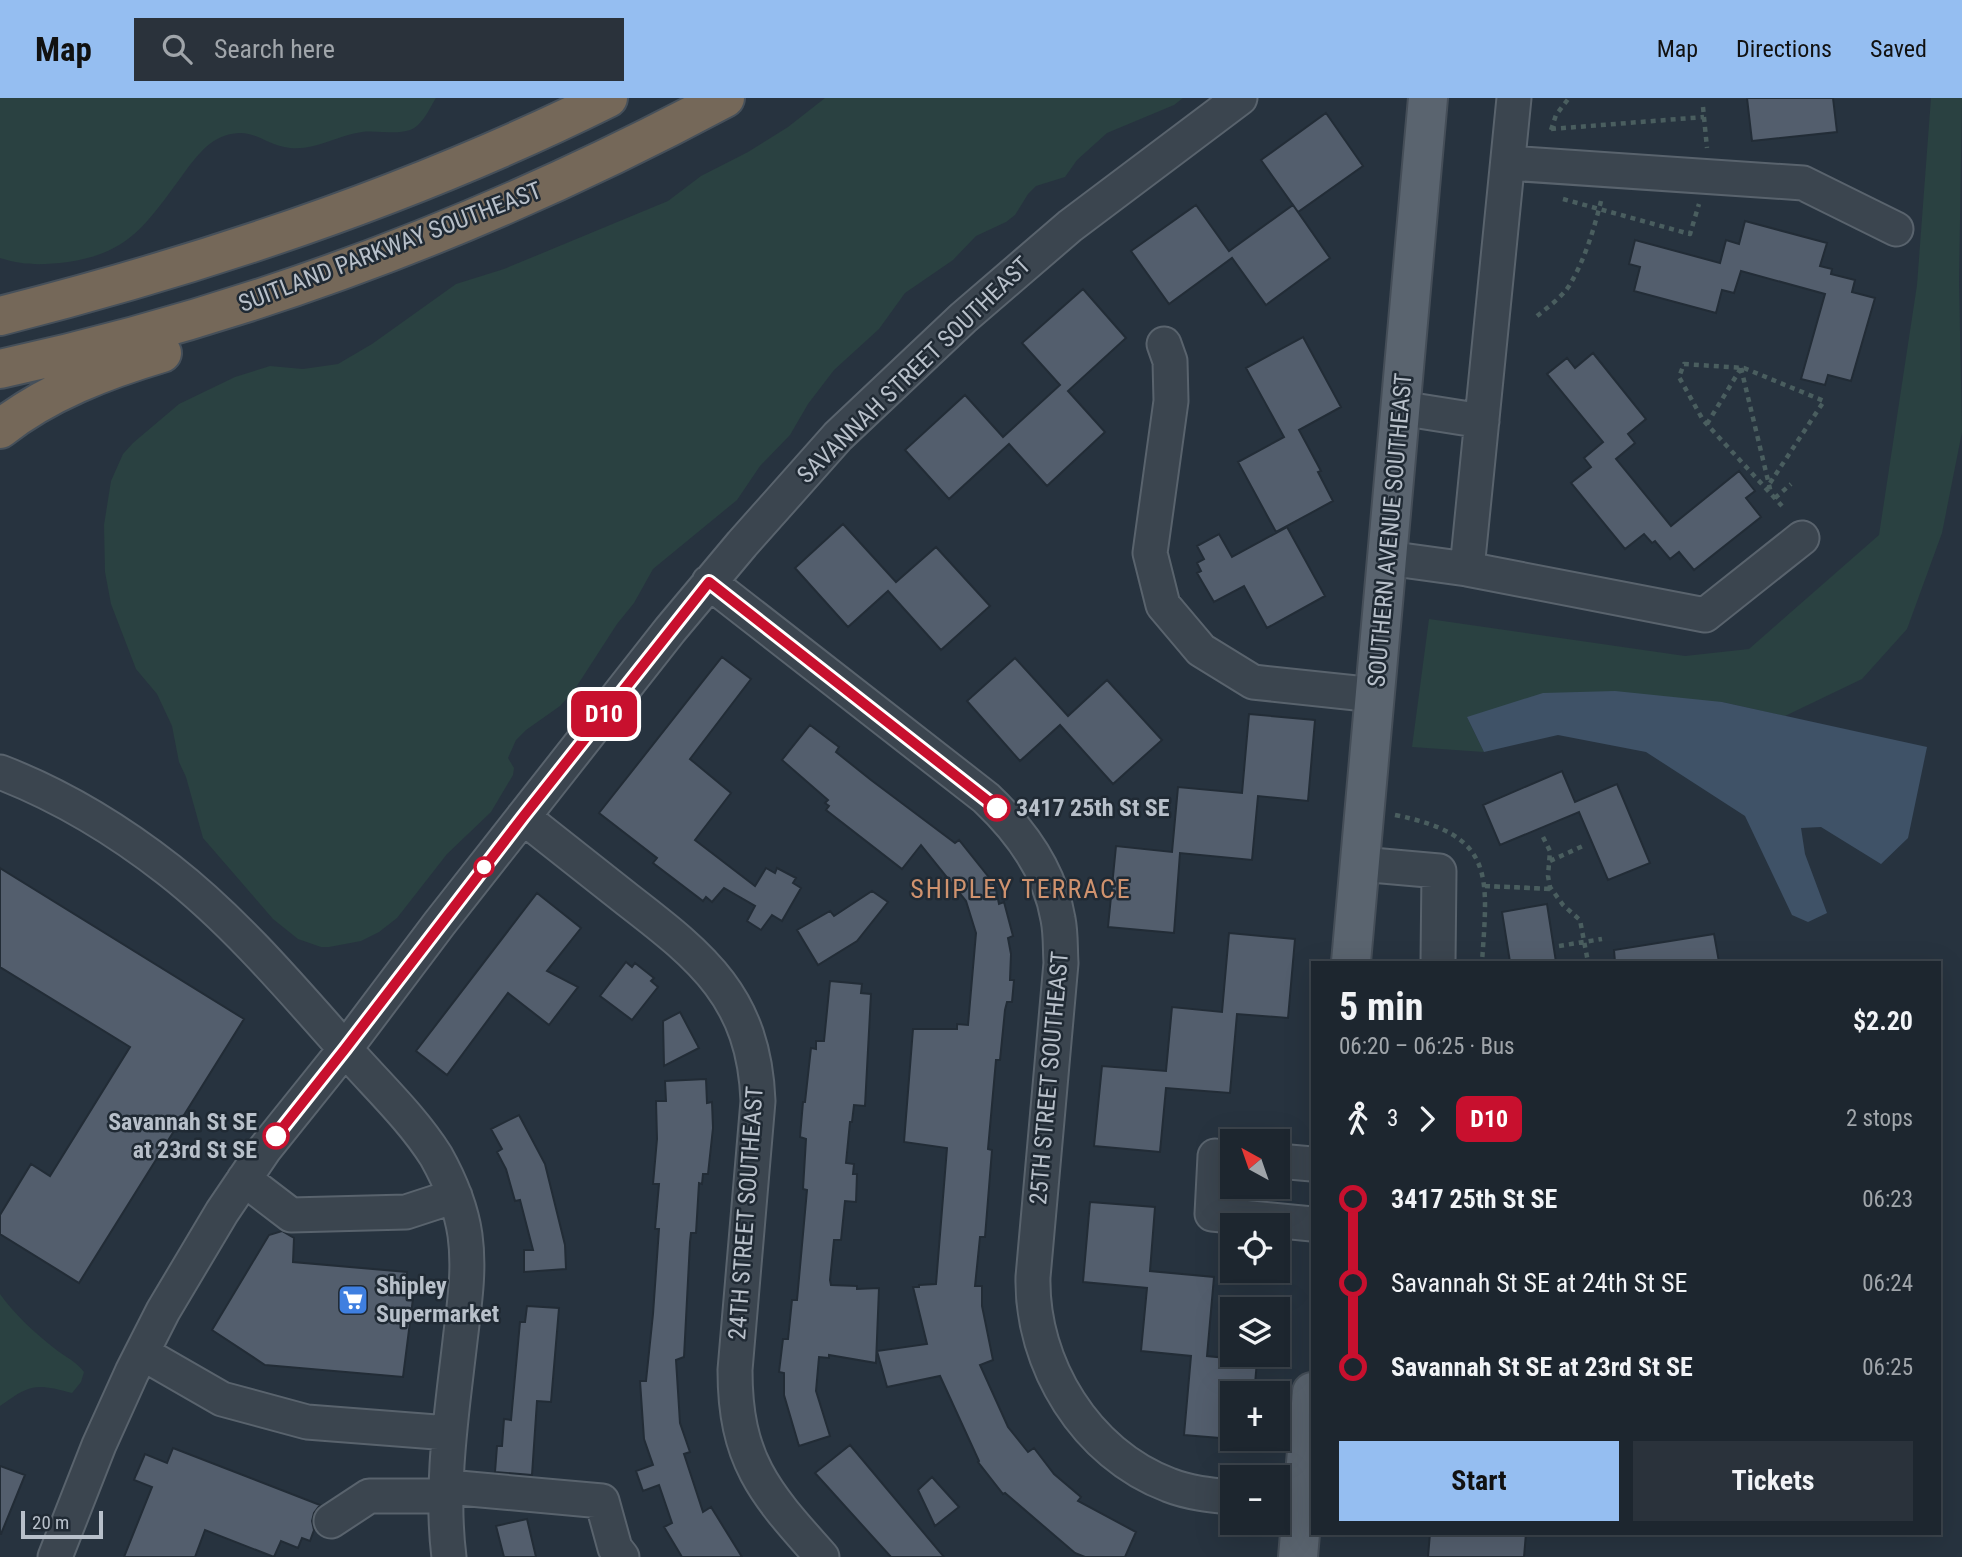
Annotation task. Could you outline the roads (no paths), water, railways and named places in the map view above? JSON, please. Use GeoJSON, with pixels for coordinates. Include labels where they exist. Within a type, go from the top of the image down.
{"type":"FeatureCollection","features":[{"type":"Feature","properties":{"kind":"highway","name":"SUITLAND PARKWAY SOUTHEAST"},"geometry":{"type":"LineString","coordinates":[[0,316],[115,286],[280,234],[441,173],[608,98]]}},
{"type":"Feature","properties":{"kind":"highway","name":"SUITLAND PARKWAY SOUTHEAST"},"geometry":{"type":"LineString","coordinates":[[0,369],[76,351],[241,305],[407,246],[604,161],[725,98]]}},
{"type":"Feature","properties":{"kind":"highway"},"geometry":{"type":"LineString","coordinates":[[0,429],[57,394],[107,371],[258,324],[366,285],[536,192]]}},
{"type":"Feature","properties":{"kind":"main road","name":"SOUTHERN AVENUE SOUTHEAST"},"geometry":{"type":"LineString","coordinates":[[1351,961],[1428,98]]}},
{"type":"Feature","properties":{"kind":"main road"},"geometry":{"type":"LineString","coordinates":[[1298,1557],[1290,1506],[1311,1397]]}},
{"type":"Feature","properties":{"kind":"street","name":"SAVANNAH STREET SOUTHEAST"},"geometry":{"type":"LineString","coordinates":[[55,1557],[99,1444],[163,1311],[244,1179],[523,817],[709,582],[838,436],[992,292],[1079,219],[1240,98]]}},
{"type":"Feature","properties":{"kind":"street"},"geometry":{"type":"LineString","coordinates":[[1467,569],[1514,98]]}},
{"type":"Feature","properties":{"kind":"street"},"geometry":{"type":"LineString","coordinates":[[1508,163],[1803,183],[1896,229]]}},
{"type":"Feature","properties":{"kind":"street"},"geometry":{"type":"LineString","coordinates":[[1164,344],[1170,361],[1171,401],[1150,553],[1163,605],[1201,650],[1253,681],[1375,695]]}},
{"type":"Feature","properties":{"kind":"street"},"geometry":{"type":"LineString","coordinates":[[1401,408],[1482,421]]}},
{"type":"Feature","properties":{"kind":"street"},"geometry":{"type":"LineString","coordinates":[[1387,558],[1467,569],[1705,615],[1802,538]]}},
{"type":"Feature","properties":{"kind":"street","name":"25TH STREET SOUTHEAST"},"geometry":{"type":"LineString","coordinates":[[709,582],[986,798],[1017,828],[1027,843],[1054,903],[1060,933],[1061,963],[1033,1277],[1040,1334],[1064,1395],[1089,1429],[1109,1447],[1167,1485],[1220,1496]]}},
{"type":"Feature","properties":{"kind":"street"},"geometry":{"type":"LineString","coordinates":[[0,772],[99,822],[170,871],[243,939],[345,1049],[427,1143],[442,1168],[455,1196],[465,1236],[467,1276],[449,1433],[449,1557]]}},
{"type":"Feature","properties":{"kind":"street","name":"24TH STREET SOUTHEAST"},"geometry":{"type":"LineString","coordinates":[[523,817],[688,947],[729,997],[747,1034],[754,1061],[758,1101],[735,1370],[737,1415],[745,1447],[764,1489],[821,1557]]}},
{"type":"Feature","properties":{"kind":"street"},"geometry":{"type":"LineString","coordinates":[[1360,864],[1439,872],[1438,961]]}},
{"type":"Feature","properties":{"kind":"street"},"geometry":{"type":"LineString","coordinates":[[1220,1157],[1215,1156],[1212,1214],[1311,1224]]}},
{"type":"Feature","properties":{"kind":"street"},"geometry":{"type":"LineString","coordinates":[[1290,1162],[1311,1164]]}},
{"type":"Feature","properties":{"kind":"street"},"geometry":{"type":"LineString","coordinates":[[244,1179],[291,1215],[406,1212],[455,1196]]}},
{"type":"Feature","properties":{"kind":"street"},"geometry":{"type":"LineString","coordinates":[[142,1353],[222,1399],[307,1422],[449,1433]]}},
{"type":"Feature","properties":{"kind":"street"},"geometry":{"type":"LineString","coordinates":[[331,1521],[369,1496],[448,1491],[602,1501],[615,1548],[622,1557]]}},
{"type":"Feature","properties":{"kind":"water"},"geometry":{"type":"Polygon","coordinates":[[[1615,691],[1722,702],[1927,747],[1908,838],[1881,864],[1821,827],[1801,828],[1805,854],[1827,913],[1808,922],[1792,915],[1745,816],[1646,752],[1558,735],[1484,752],[1467,717],[1543,693],[1615,691]]]}},
{"type":"Feature","properties":{"kind":"place","name":"3417 25th St SE"},"geometry":{"type":"Point","coordinates":[997,808]}},
{"type":"Feature","properties":{"kind":"place","name":"Savannah St SE at 23rd St SE"},"geometry":{"type":"Point","coordinates":[276,1136]}},
{"type":"Feature","properties":{"kind":"place","name":"Shipley Supermarket"},"geometry":{"type":"Point","coordinates":[353,1300]}},
{"type":"Feature","properties":{"kind":"district","name":"SHIPLEY TERRACE"},"geometry":{"type":"Point","coordinates":[1021,889]}}]}
